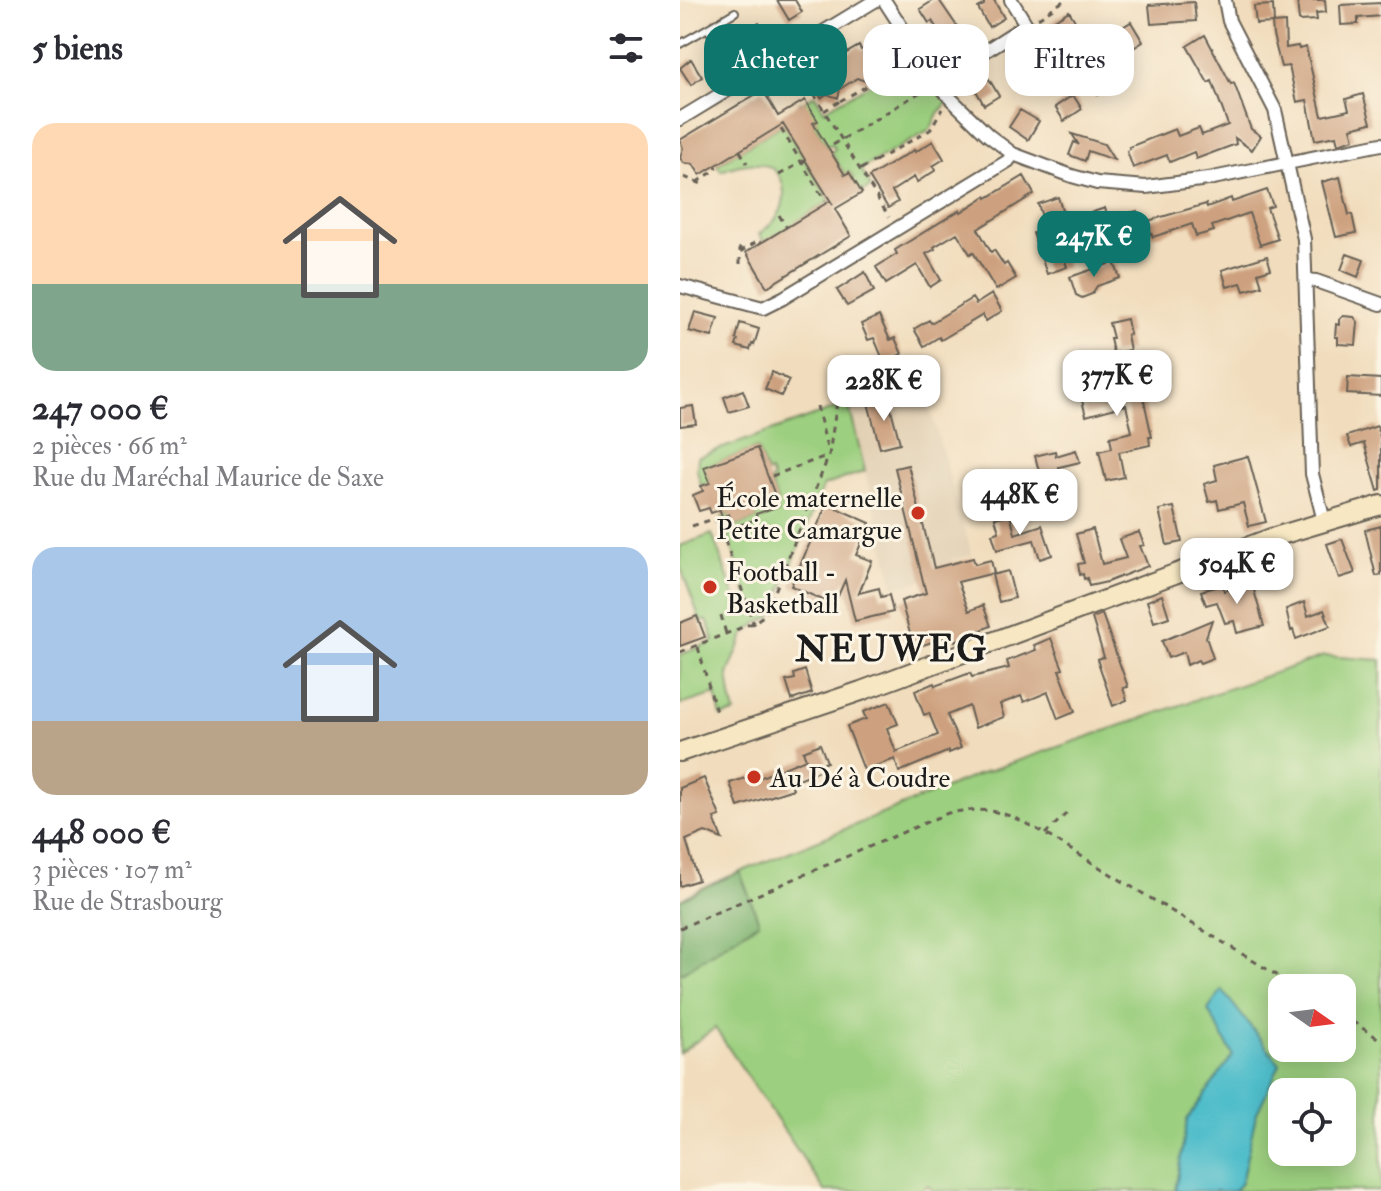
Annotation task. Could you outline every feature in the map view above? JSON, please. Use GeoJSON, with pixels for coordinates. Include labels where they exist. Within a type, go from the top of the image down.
{"type":"FeatureCollection","features":[{"type":"Feature","properties":{"kind":"main road"},"geometry":{"type":"LineString","coordinates":[[680,752],[861,691],[1271,538],[1381,505]]}},
{"type":"Feature","properties":{"kind":"street"},"geometry":{"type":"LineString","coordinates":[[837,24],[876,0]]}},
{"type":"Feature","properties":{"kind":"street"},"geometry":{"type":"LineString","coordinates":[[884,0],[900,24]]}},
{"type":"Feature","properties":{"kind":"street"},"geometry":{"type":"LineString","coordinates":[[1011,0],[1025,24]]}},
{"type":"Feature","properties":{"kind":"street"},"geometry":{"type":"LineString","coordinates":[[1225,0],[1229,21],[1275,110],[1304,239],[1312,474],[1324,521]]}},
{"type":"Feature","properties":{"kind":"street"},"geometry":{"type":"LineString","coordinates":[[680,119],[718,96]]}},
{"type":"Feature","properties":{"kind":"street"},"geometry":{"type":"LineString","coordinates":[[949,96],[988,135],[1013,154],[1097,183],[1146,187],[1208,179],[1381,144]]}},
{"type":"Feature","properties":{"kind":"street"},"geometry":{"type":"LineString","coordinates":[[680,286],[763,308],[1008,161],[1013,154]]}},
{"type":"Feature","properties":{"kind":"street"},"geometry":{"type":"LineString","coordinates":[[1307,280],[1381,304]]}},
{"type":"Feature","properties":{"kind":"lane"},"geometry":{"type":"LineString","coordinates":[[715,24],[735,12]]}},
{"type":"Feature","properties":{"kind":"lane"},"geometry":{"type":"LineString","coordinates":[[680,44],[704,30]]}},
{"type":"Feature","properties":{"kind":"path"},"geometry":{"type":"LineString","coordinates":[[1028,24],[1065,0]]}},
{"type":"Feature","properties":{"kind":"path"},"geometry":{"type":"LineString","coordinates":[[824,111],[863,85]]}},
{"type":"Feature","properties":{"kind":"path"},"geometry":{"type":"LineString","coordinates":[[815,96],[897,229]]}},
{"type":"Feature","properties":{"kind":"path"},"geometry":{"type":"LineString","coordinates":[[837,96],[840,101]]}},
{"type":"Feature","properties":{"kind":"path"},"geometry":{"type":"LineString","coordinates":[[833,145],[914,96]]}},
{"type":"Feature","properties":{"kind":"path"},"geometry":{"type":"LineString","coordinates":[[860,169],[907,146],[930,130],[939,112],[951,99]]}},
{"type":"Feature","properties":{"kind":"path"},"geometry":{"type":"LineString","coordinates":[[781,129],[804,162],[825,201]]}},
{"type":"Feature","properties":{"kind":"path"},"geometry":{"type":"LineString","coordinates":[[740,151],[747,163]]}},
{"type":"Feature","properties":{"kind":"path"},"geometry":{"type":"LineString","coordinates":[[779,175],[804,162]]}},
{"type":"Feature","properties":{"kind":"path"},"geometry":{"type":"LineString","coordinates":[[684,177],[699,183],[717,169],[716,166]]}},
{"type":"Feature","properties":{"kind":"path"},"geometry":{"type":"LineString","coordinates":[[779,215],[787,228]]}},
{"type":"Feature","properties":{"kind":"path"},"geometry":{"type":"LineString","coordinates":[[740,264],[740,249],[759,240],[761,243]]}},
{"type":"Feature","properties":{"kind":"path"},"geometry":{"type":"LineString","coordinates":[[680,652],[754,624],[768,610],[829,455],[840,382]]}},
{"type":"Feature","properties":{"kind":"path"},"geometry":{"type":"LineString","coordinates":[[817,406],[829,455]]}},
{"type":"Feature","properties":{"kind":"path"},"geometry":{"type":"LineString","coordinates":[[772,476],[829,455]]}},
{"type":"Feature","properties":{"kind":"path"},"geometry":{"type":"LineString","coordinates":[[692,526],[713,519],[719,523],[754,624]]}},
{"type":"Feature","properties":{"kind":"path"},"geometry":{"type":"LineString","coordinates":[[721,615],[726,634]]}},
{"type":"Feature","properties":{"kind":"path"},"geometry":{"type":"LineString","coordinates":[[698,645],[717,716]]}},
{"type":"Feature","properties":{"kind":"path"},"geometry":{"type":"LineString","coordinates":[[680,928],[948,813],[993,810],[1015,817],[1045,834],[1275,974]]}},
{"type":"Feature","properties":{"kind":"path"},"geometry":{"type":"LineString","coordinates":[[1045,834],[1067,813]]}},
{"type":"Feature","properties":{"kind":"path"},"geometry":{"type":"LineString","coordinates":[[1356,1024],[1381,1040]]}},
{"type":"Feature","properties":{"kind":"shaded area","name":"École maternelle Petite Camargue"},"geometry":{"type":"Polygon","coordinates":[[[918,365],[972,555],[952,560],[953,573],[894,587],[845,390],[918,365]]]}},
{"type":"Feature","properties":{"kind":"green space"},"geometry":{"type":"Polygon","coordinates":[[[863,88],[863,96],[949,96],[951,99],[939,112],[930,130],[861,169],[871,187],[857,195],[849,181],[853,178],[849,172],[845,175],[831,152],[835,149],[832,144],[827,146],[813,123],[817,121],[800,103],[816,96],[824,110],[863,88]]]}},
{"type":"Feature","properties":{"kind":"green space"},"geometry":{"type":"Polygon","coordinates":[[[783,124],[830,201],[764,242],[759,234],[775,220],[783,203],[782,181],[770,167],[761,164],[741,165],[721,171],[717,165],[783,124]]]}},
{"type":"Feature","properties":{"kind":"green space"},"geometry":{"type":"Polygon","coordinates":[[[845,390],[865,471],[823,486],[771,617],[757,623],[744,635],[728,674],[735,713],[721,717],[716,694],[680,705],[680,655],[714,641],[707,620],[701,622],[680,566],[680,546],[712,534],[739,607],[750,604],[722,517],[729,514],[734,527],[757,519],[755,514],[779,506],[770,481],[773,479],[770,472],[767,473],[757,448],[705,467],[710,483],[701,486],[698,457],[839,407],[845,390]]]}},
{"type":"Feature","properties":{"kind":"green space"},"geometry":{"type":"Polygon","coordinates":[[[1324,656],[1381,660],[1381,1191],[933,1191],[928,1185],[920,1191],[825,1191],[715,1028],[680,1053],[680,974],[759,922],[740,872],[982,773],[1324,656]]]}},
{"type":"Feature","properties":{"kind":"green space"},"geometry":{"type":"Polygon","coordinates":[[[740,872],[759,922],[680,974],[680,900],[740,872]]]}},
{"type":"Feature","properties":{"kind":"water"},"geometry":{"type":"Polygon","coordinates":[[[1222,990],[1268,1049],[1268,1062],[1280,1064],[1273,1078],[1268,1078],[1268,1090],[1256,1115],[1241,1183],[1234,1191],[1175,1191],[1187,1120],[1233,1055],[1208,1010],[1222,990]]]}},
{"type":"Feature","properties":{"kind":"building"},"geometry":{"type":"Polygon","coordinates":[[[777,0],[795,0],[802,12],[789,20],[777,0]]]}},
{"type":"Feature","properties":{"kind":"building"},"geometry":{"type":"Polygon","coordinates":[[[939,0],[955,24],[929,23],[920,9],[939,0]]]}},
{"type":"Feature","properties":{"kind":"building"},"geometry":{"type":"Polygon","coordinates":[[[984,0],[994,0],[1004,18],[989,27],[978,8],[984,5],[984,0]]]}},
{"type":"Feature","properties":{"kind":"building"},"geometry":{"type":"Polygon","coordinates":[[[1297,0],[1325,0],[1326,12],[1316,13],[1317,20],[1299,21],[1297,0]]]}},
{"type":"Feature","properties":{"kind":"building"},"geometry":{"type":"Polygon","coordinates":[[[1194,2],[1196,21],[1151,24],[1149,5],[1194,2]]]}},
{"type":"Feature","properties":{"kind":"building"},"geometry":{"type":"Polygon","coordinates":[[[1381,3],[1381,16],[1358,18],[1358,24],[1341,25],[1340,5],[1381,3]]]}},
{"type":"Feature","properties":{"kind":"building"},"geometry":{"type":"Polygon","coordinates":[[[1273,5],[1274,23],[1256,24],[1254,6],[1273,5]]]}},
{"type":"Feature","properties":{"kind":"building"},"geometry":{"type":"Polygon","coordinates":[[[1069,11],[1077,24],[1051,24],[1069,11]]]}},
{"type":"Feature","properties":{"kind":"building"},"geometry":{"type":"Polygon","coordinates":[[[1285,22],[1286,48],[1306,47],[1322,116],[1349,110],[1346,99],[1363,94],[1371,123],[1351,128],[1354,139],[1338,144],[1336,136],[1315,140],[1307,100],[1297,102],[1289,66],[1281,67],[1272,23],[1285,22]]]}},
{"type":"Feature","properties":{"kind":"building"},"geometry":{"type":"Polygon","coordinates":[[[1134,27],[1143,42],[1134,47],[1134,27]]]}},
{"type":"Feature","properties":{"kind":"building"},"geometry":{"type":"Polygon","coordinates":[[[1205,35],[1231,84],[1234,83],[1251,129],[1261,136],[1252,150],[1235,138],[1236,144],[1196,159],[1194,152],[1170,162],[1167,155],[1133,168],[1127,151],[1129,147],[1175,129],[1178,136],[1199,128],[1202,135],[1228,125],[1212,81],[1208,83],[1187,46],[1205,35]]]}},
{"type":"Feature","properties":{"kind":"building"},"geometry":{"type":"Polygon","coordinates":[[[859,46],[863,80],[857,78],[847,84],[847,53],[859,46]]]}},
{"type":"Feature","properties":{"kind":"building"},"geometry":{"type":"Polygon","coordinates":[[[691,59],[702,77],[691,85],[680,68],[691,59]]]}},
{"type":"Feature","properties":{"kind":"building"},"geometry":{"type":"Polygon","coordinates":[[[989,79],[999,96],[984,105],[979,96],[989,96],[989,79]]]}},
{"type":"Feature","properties":{"kind":"building"},"geometry":{"type":"Polygon","coordinates":[[[753,96],[766,96],[778,116],[805,100],[818,121],[813,123],[845,175],[849,172],[862,193],[835,209],[851,236],[767,287],[746,252],[830,201],[833,205],[783,124],[700,175],[693,164],[684,163],[680,158],[683,148],[680,140],[753,96]]]}},
{"type":"Feature","properties":{"kind":"building"},"geometry":{"type":"Polygon","coordinates":[[[1074,96],[1082,109],[1064,121],[1055,107],[1074,96]]]}},
{"type":"Feature","properties":{"kind":"building"},"geometry":{"type":"Polygon","coordinates":[[[1020,110],[1039,121],[1028,140],[1009,127],[1020,110]]]}},
{"type":"Feature","properties":{"kind":"building"},"geometry":{"type":"Polygon","coordinates":[[[1072,134],[1104,144],[1114,160],[1088,151],[1085,161],[1069,155],[1074,142],[1079,145],[1072,134]]]}},
{"type":"Feature","properties":{"kind":"building"},"geometry":{"type":"Polygon","coordinates":[[[933,141],[944,159],[933,166],[936,170],[917,182],[914,177],[892,191],[898,202],[888,208],[869,177],[933,141]]]}},
{"type":"Feature","properties":{"kind":"building"},"geometry":{"type":"Polygon","coordinates":[[[1024,176],[1034,194],[978,229],[991,252],[994,250],[1004,265],[1007,263],[1016,278],[996,290],[973,252],[970,254],[957,233],[926,254],[941,280],[930,287],[917,265],[886,284],[876,267],[897,254],[895,250],[1024,176]]]}},
{"type":"Feature","properties":{"kind":"building"},"geometry":{"type":"Polygon","coordinates":[[[1340,177],[1356,233],[1336,237],[1322,182],[1340,177]]]}},
{"type":"Feature","properties":{"kind":"building"},"geometry":{"type":"Polygon","coordinates":[[[1267,190],[1273,206],[1267,208],[1278,239],[1260,245],[1249,213],[1212,226],[1214,231],[1196,236],[1192,224],[1153,237],[1151,233],[1126,241],[1118,216],[1137,211],[1141,223],[1231,198],[1232,202],[1267,190]]]}},
{"type":"Feature","properties":{"kind":"building"},"geometry":{"type":"Polygon","coordinates":[[[1058,197],[1063,213],[1043,220],[1038,204],[1058,197]]]}},
{"type":"Feature","properties":{"kind":"building"},"geometry":{"type":"Polygon","coordinates":[[[1105,208],[1110,225],[1095,230],[1090,213],[1105,208]]]}},
{"type":"Feature","properties":{"kind":"building"},"geometry":{"type":"Polygon","coordinates":[[[1053,226],[1067,267],[1047,274],[1033,233],[1053,226]]]}},
{"type":"Feature","properties":{"kind":"building"},"geometry":{"type":"Polygon","coordinates":[[[1347,254],[1364,260],[1358,277],[1341,270],[1347,254]]]}},
{"type":"Feature","properties":{"kind":"building"},"geometry":{"type":"Polygon","coordinates":[[[1267,256],[1271,269],[1258,273],[1262,286],[1244,291],[1241,283],[1227,287],[1222,270],[1267,256]]]}},
{"type":"Feature","properties":{"kind":"building"},"geometry":{"type":"Polygon","coordinates":[[[1114,262],[1120,278],[1097,286],[1092,294],[1082,298],[1076,295],[1070,277],[1114,262]]]}},
{"type":"Feature","properties":{"kind":"building"},"geometry":{"type":"Polygon","coordinates":[[[865,272],[874,291],[847,306],[837,290],[865,272]]]}},
{"type":"Feature","properties":{"kind":"building"},"geometry":{"type":"Polygon","coordinates":[[[992,294],[1002,311],[986,321],[983,315],[941,340],[939,337],[924,346],[914,329],[929,320],[931,323],[972,298],[976,304],[992,294]]]}},
{"type":"Feature","properties":{"kind":"building"},"geometry":{"type":"Polygon","coordinates":[[[695,312],[718,318],[712,337],[689,331],[695,312]]]}},
{"type":"Feature","properties":{"kind":"building"},"geometry":{"type":"Polygon","coordinates":[[[879,316],[890,340],[895,338],[902,354],[884,362],[874,338],[868,340],[861,324],[879,316]]]}},
{"type":"Feature","properties":{"kind":"building"},"geometry":{"type":"Polygon","coordinates":[[[1343,316],[1354,317],[1358,322],[1356,345],[1338,344],[1336,324],[1339,325],[1343,316]]]}},
{"type":"Feature","properties":{"kind":"building"},"geometry":{"type":"Polygon","coordinates":[[[1127,319],[1130,350],[1113,353],[1109,323],[1127,319]]]}},
{"type":"Feature","properties":{"kind":"building"},"geometry":{"type":"Polygon","coordinates":[[[740,323],[759,329],[750,350],[736,346],[740,323]]]}},
{"type":"Feature","properties":{"kind":"building"},"geometry":{"type":"Polygon","coordinates":[[[1096,371],[1101,388],[1134,380],[1136,389],[1141,387],[1152,437],[1149,437],[1150,445],[1119,452],[1124,477],[1106,481],[1099,451],[1112,448],[1110,437],[1132,432],[1126,405],[1086,416],[1076,377],[1096,371]]]}},
{"type":"Feature","properties":{"kind":"building"},"geometry":{"type":"Polygon","coordinates":[[[772,372],[789,380],[781,396],[765,389],[772,372]]]}},
{"type":"Feature","properties":{"kind":"building"},"geometry":{"type":"Polygon","coordinates":[[[1348,377],[1381,379],[1381,396],[1347,394],[1348,377]]]}},
{"type":"Feature","properties":{"kind":"building"},"geometry":{"type":"Polygon","coordinates":[[[743,390],[749,406],[729,412],[724,397],[743,390]]]}},
{"type":"Feature","properties":{"kind":"building"},"geometry":{"type":"Polygon","coordinates":[[[888,398],[900,443],[880,448],[868,403],[888,398]]]}},
{"type":"Feature","properties":{"kind":"building"},"geometry":{"type":"Polygon","coordinates":[[[693,406],[696,424],[680,426],[680,408],[693,406]]]}},
{"type":"Feature","properties":{"kind":"building"},"geometry":{"type":"Polygon","coordinates":[[[1377,426],[1381,440],[1381,490],[1378,491],[1364,443],[1351,447],[1347,436],[1377,426]]]}},
{"type":"Feature","properties":{"kind":"building"},"geometry":{"type":"Polygon","coordinates":[[[757,448],[779,506],[756,514],[757,519],[733,527],[729,514],[722,517],[720,510],[711,513],[709,508],[699,511],[693,495],[703,491],[701,486],[710,483],[704,467],[757,448]]]}},
{"type":"Feature","properties":{"kind":"building"},"geometry":{"type":"Polygon","coordinates":[[[1076,450],[1080,462],[1059,467],[1061,476],[1044,481],[1035,456],[1055,451],[1056,456],[1076,450]]]}},
{"type":"Feature","properties":{"kind":"building"},"geometry":{"type":"Polygon","coordinates":[[[1248,456],[1266,522],[1249,526],[1243,503],[1219,509],[1217,500],[1209,502],[1204,484],[1217,480],[1214,465],[1248,456]]]}},
{"type":"Feature","properties":{"kind":"building"},"geometry":{"type":"Polygon","coordinates":[[[908,465],[934,568],[973,558],[975,564],[991,560],[994,573],[958,582],[969,611],[983,605],[991,626],[955,641],[953,635],[914,648],[901,601],[926,593],[895,468],[908,465]]]}},
{"type":"Feature","properties":{"kind":"building"},"geometry":{"type":"Polygon","coordinates":[[[827,504],[870,523],[856,555],[872,561],[859,593],[879,588],[881,597],[889,595],[893,612],[855,621],[845,580],[834,605],[791,586],[827,504]]]}},
{"type":"Feature","properties":{"kind":"building"},"geometry":{"type":"Polygon","coordinates":[[[1174,507],[1182,542],[1167,545],[1159,510],[1174,507]]]}},
{"type":"Feature","properties":{"kind":"building"},"geometry":{"type":"Polygon","coordinates":[[[1010,514],[1015,534],[1042,525],[1052,555],[1040,559],[1034,540],[997,550],[992,534],[999,532],[995,518],[1010,514]]]}},
{"type":"Feature","properties":{"kind":"building"},"geometry":{"type":"Polygon","coordinates":[[[1381,526],[1381,575],[1376,576],[1365,530],[1381,526]]]}},
{"type":"Feature","properties":{"kind":"building"},"geometry":{"type":"Polygon","coordinates":[[[1093,529],[1102,564],[1126,558],[1119,539],[1139,532],[1144,545],[1140,546],[1148,566],[1089,586],[1087,578],[1080,575],[1078,564],[1084,563],[1076,534],[1093,529]]]}},
{"type":"Feature","properties":{"kind":"building"},"geometry":{"type":"Polygon","coordinates":[[[1342,539],[1355,573],[1339,578],[1327,544],[1342,539]]]}},
{"type":"Feature","properties":{"kind":"building"},"geometry":{"type":"Polygon","coordinates":[[[1008,571],[1015,598],[999,602],[992,575],[1008,571]]]}},
{"type":"Feature","properties":{"kind":"building"},"geometry":{"type":"Polygon","coordinates":[[[1252,583],[1264,626],[1237,633],[1234,621],[1225,623],[1217,602],[1206,605],[1201,591],[1223,585],[1224,591],[1252,583]]]}},
{"type":"Feature","properties":{"kind":"building"},"geometry":{"type":"Polygon","coordinates":[[[1162,595],[1169,617],[1154,622],[1147,601],[1162,595]]]}},
{"type":"Feature","properties":{"kind":"building"},"geometry":{"type":"Polygon","coordinates":[[[1304,602],[1308,616],[1324,610],[1330,626],[1296,639],[1286,609],[1304,602]]]}},
{"type":"Feature","properties":{"kind":"building"},"geometry":{"type":"Polygon","coordinates":[[[1102,614],[1128,687],[1123,688],[1127,700],[1113,706],[1097,659],[1104,657],[1092,618],[1102,614]]]}},
{"type":"Feature","properties":{"kind":"building"},"geometry":{"type":"Polygon","coordinates":[[[697,616],[705,637],[680,646],[680,623],[697,616]]]}},
{"type":"Feature","properties":{"kind":"building"},"geometry":{"type":"Polygon","coordinates":[[[1212,620],[1206,637],[1213,658],[1187,665],[1184,652],[1168,658],[1162,641],[1212,620]]]}},
{"type":"Feature","properties":{"kind":"building"},"geometry":{"type":"Polygon","coordinates":[[[1051,638],[1075,712],[1058,719],[1048,692],[1024,702],[1021,696],[1000,704],[1004,717],[975,728],[969,706],[947,715],[961,748],[899,772],[895,759],[864,770],[847,726],[866,719],[863,712],[889,702],[898,724],[887,728],[896,752],[938,735],[929,713],[924,715],[915,691],[970,673],[972,677],[1009,668],[1007,661],[1036,650],[1034,645],[1051,638]]]}},
{"type":"Feature","properties":{"kind":"building"},"geometry":{"type":"Polygon","coordinates":[[[805,670],[812,693],[792,700],[786,681],[795,679],[794,674],[805,670]]]}},
{"type":"Feature","properties":{"kind":"building"},"geometry":{"type":"Polygon","coordinates":[[[820,744],[827,762],[819,765],[821,770],[791,782],[793,789],[738,807],[730,783],[758,774],[759,778],[806,759],[803,751],[820,744]]]}},
{"type":"Feature","properties":{"kind":"building"},"geometry":{"type":"Polygon","coordinates":[[[704,778],[720,816],[714,818],[722,839],[705,832],[686,840],[698,880],[680,886],[680,788],[704,778]]]}},
{"type":"Feature","properties":{"kind":"place","name":"École maternelle Petite Camargue"},"geometry":{"type":"Point","coordinates":[918,513]}},
{"type":"Feature","properties":{"kind":"place","name":"Football - Basketball"},"geometry":{"type":"Point","coordinates":[710,587]}},
{"type":"Feature","properties":{"kind":"place","name":"Au Dé à Coudre"},"geometry":{"type":"Point","coordinates":[754,777]}},
{"type":"Feature","properties":{"kind":"district","name":"NEUWEG"},"geometry":{"type":"Point","coordinates":[892,648]}}]}
